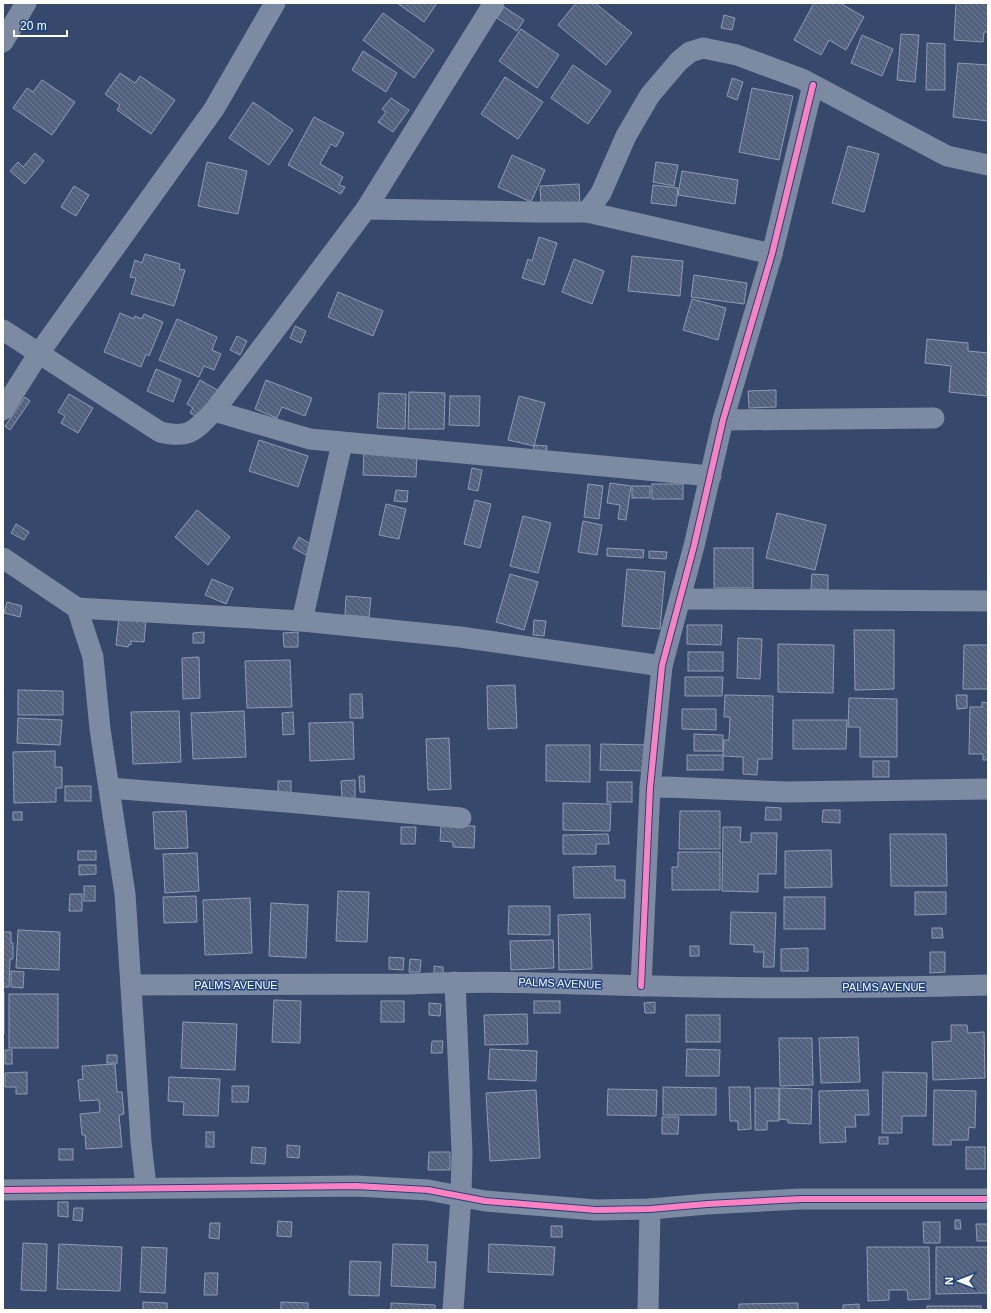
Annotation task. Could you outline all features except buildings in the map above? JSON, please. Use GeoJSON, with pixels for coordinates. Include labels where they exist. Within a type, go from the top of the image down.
{"type":"FeatureCollection","features":[{"type":"Feature","properties":{"kind":"street"},"geometry":{"type":"LineString","coordinates":[[3,42],[26,3]]}},
{"type":"Feature","properties":{"kind":"street"},"geometry":{"type":"LineString","coordinates":[[3,410],[39,353],[214,109],[275,3]]}},
{"type":"Feature","properties":{"kind":"street"},"geometry":{"type":"LineString","coordinates":[[3,330],[160,432],[175,436],[193,432],[214,411],[366,209],[494,3]]}},
{"type":"Feature","properties":{"kind":"street"},"geometry":{"type":"LineString","coordinates":[[587,212],[601,193],[626,136],[650,95],[679,61],[690,52],[703,48],[737,55],[813,85],[947,156],[988,165]]}},
{"type":"Feature","properties":{"kind":"street"},"geometry":{"type":"LineString","coordinates":[[641,986],[650,788],[662,666],[711,476],[723,420],[772,254],[813,85]]}},
{"type":"Feature","properties":{"kind":"street"},"geometry":{"type":"LineString","coordinates":[[366,209],[587,212],[772,254]]}},
{"type":"Feature","properties":{"kind":"street"},"geometry":{"type":"LineString","coordinates":[[214,411],[310,439],[711,476]]}},
{"type":"Feature","properties":{"kind":"street"},"geometry":{"type":"LineString","coordinates":[[723,420],[934,418]]}},
{"type":"Feature","properties":{"kind":"street"},"geometry":{"type":"LineString","coordinates":[[302,621],[342,443]]}},
{"type":"Feature","properties":{"kind":"street"},"geometry":{"type":"LineString","coordinates":[[3,558],[77,608],[302,621],[460,638],[662,666]]}},
{"type":"Feature","properties":{"kind":"street"},"geometry":{"type":"LineString","coordinates":[[680,599],[988,601]]}},
{"type":"Feature","properties":{"kind":"street"},"geometry":{"type":"LineString","coordinates":[[77,608],[93,657],[100,729],[125,894],[141,1142],[146,1187]]}},
{"type":"Feature","properties":{"kind":"street"},"geometry":{"type":"LineString","coordinates":[[650,788],[666,787],[786,792],[988,789]]}},
{"type":"Feature","properties":{"kind":"street"},"geometry":{"type":"LineString","coordinates":[[109,788],[461,818]]}},
{"type":"Feature","properties":{"kind":"street"},"geometry":{"type":"LineString","coordinates":[[453,1310],[461,1197],[462,1152],[455,982]]}},
{"type":"Feature","properties":{"kind":"street","name":"PALMS AVENUE"},"geometry":{"type":"LineString","coordinates":[[131,985],[401,984],[455,982],[641,986],[890,988],[988,985]]}},
{"type":"Feature","properties":{"kind":"street"},"geometry":{"type":"LineString","coordinates":[[3,1190],[146,1187],[356,1186],[428,1190],[461,1197],[596,1210],[650,1210],[707,1204],[801,1200],[988,1200]]}},
{"type":"Feature","properties":{"kind":"street"},"geometry":{"type":"LineString","coordinates":[[648,1310],[650,1210]]}},
{"type":"Feature","properties":{"kind":"cycle path"},"geometry":{"type":"LineString","coordinates":[[641,986],[650,788],[662,666],[694,546],[723,420],[772,254],[813,85]]}},
{"type":"Feature","properties":{"kind":"cycle path"},"geometry":{"type":"LineString","coordinates":[[3,1190],[356,1186],[428,1190],[485,1201],[596,1210],[650,1209],[707,1204],[801,1199],[988,1199]]}}]}
